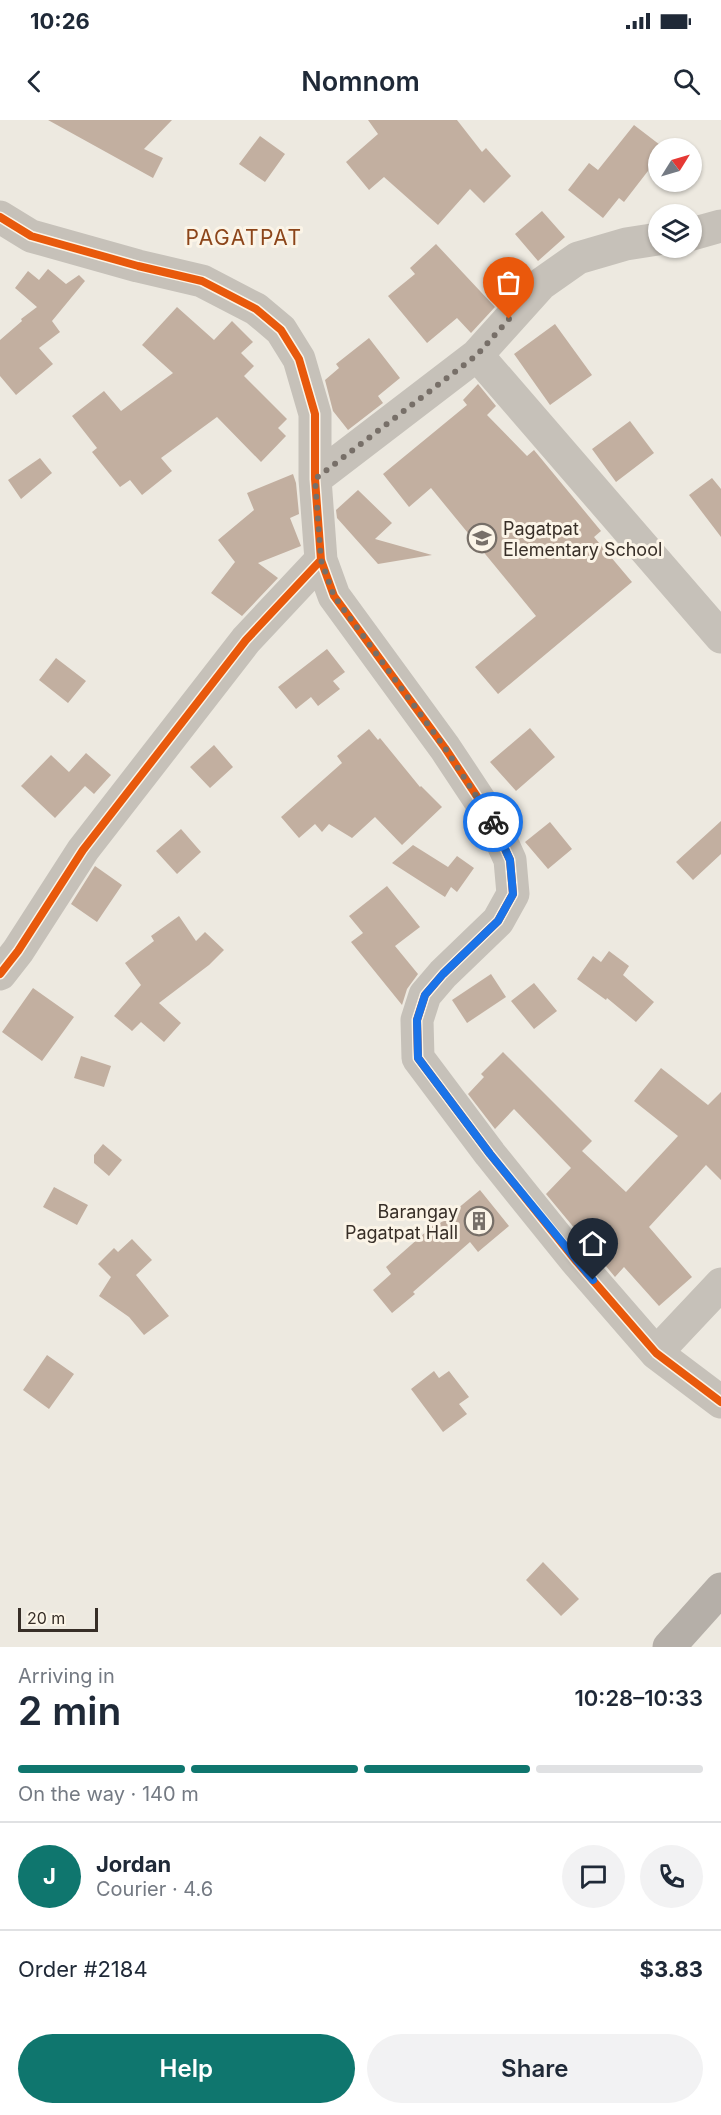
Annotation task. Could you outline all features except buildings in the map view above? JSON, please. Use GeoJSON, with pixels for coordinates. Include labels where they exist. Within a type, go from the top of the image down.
{"type":"FeatureCollection","features":[{"type":"Feature","properties":{"kind":"main road"},"geometry":{"type":"LineString","coordinates":[[669,1647],[721,1590]]}},
{"type":"Feature","properties":{"kind":"street"},"geometry":{"type":"LineString","coordinates":[[0,217],[32,236],[138,266],[202,281],[256,309],[281,330],[299,358],[315,414],[315,479],[321,560],[334,596],[445,748],[490,816],[510,860],[513,894],[498,921],[443,974],[425,995],[417,1020],[418,1058],[497,1163],[577,1262],[656,1353],[721,1402]]}},
{"type":"Feature","properties":{"kind":"street"},"geometry":{"type":"LineString","coordinates":[[702,231],[721,226]]}},
{"type":"Feature","properties":{"kind":"street"},"geometry":{"type":"LineString","coordinates":[[315,479],[477,355],[541,284],[578,258],[626,244],[648,241]]}},
{"type":"Feature","properties":{"kind":"street"},"geometry":{"type":"LineString","coordinates":[[477,355],[721,637]]}},
{"type":"Feature","properties":{"kind":"street"},"geometry":{"type":"LineString","coordinates":[[0,974],[18,951],[83,850],[246,640],[321,560]]}},
{"type":"Feature","properties":{"kind":"street"},"geometry":{"type":"LineString","coordinates":[[656,1353],[721,1284]]}},
{"type":"Feature","properties":{"kind":"cycle path"},"geometry":{"type":"LineString","coordinates":[[0,217],[31,236],[202,281],[256,309],[281,330],[299,359],[315,414],[315,479],[321,560],[334,596],[445,748],[490,816],[510,860],[513,894],[498,921],[443,974],[425,995],[417,1020],[418,1058],[490,1154],[577,1262],[656,1353],[721,1402]]}},
{"type":"Feature","properties":{"kind":"cycle path"},"geometry":{"type":"LineString","coordinates":[[0,974],[18,951],[83,850],[246,640],[321,560]]}},
{"type":"Feature","properties":{"kind":"way so far"},"geometry":{"type":"LineString","coordinates":[[493,822],[445,748],[334,596],[321,560],[315,479],[477,355],[509,319]]}},
{"type":"Feature","properties":{"kind":"place","name":"Pagatpat Elementary School"},"geometry":{"type":"Point","coordinates":[482,538]}},
{"type":"Feature","properties":{"kind":"place","name":"Barangay Pagatpat Hall"},"geometry":{"type":"Point","coordinates":[479,1221]}},
{"type":"Feature","properties":{"kind":"district","name":"PAGATPAT"},"geometry":{"type":"Point","coordinates":[244,237]}},
{"type":"Feature","properties":{"kind":"route"},"geometry":{"type":"LineString","coordinates":[[493,822],[510,860],[513,894],[498,921],[443,974],[425,995],[417,1020],[418,1058],[490,1154],[593,1280]]}}]}
